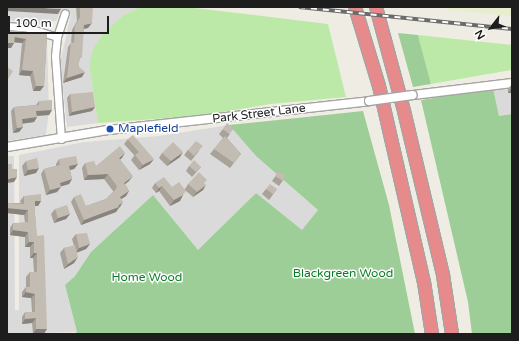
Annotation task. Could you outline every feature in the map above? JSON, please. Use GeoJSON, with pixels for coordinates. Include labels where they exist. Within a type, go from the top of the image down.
{"type":"FeatureCollection","features":[{"type":"Feature","properties":{"kind":"highway"},"geometry":{"type":"LineString","coordinates":[[356,7],[379,86],[424,282],[432,334]]}},
{"type":"Feature","properties":{"kind":"highway"},"geometry":{"type":"LineString","coordinates":[[376,7],[404,111],[443,275],[452,334]]}},
{"type":"Feature","properties":{"kind":"street"},"geometry":{"type":"LineString","coordinates":[[61,139],[54,72],[57,36],[66,13]]}},
{"type":"Feature","properties":{"kind":"street"},"geometry":{"type":"LineString","coordinates":[[7,26],[28,28],[57,36]]}},
{"type":"Feature","properties":{"kind":"street","name":"Park Street Lane"},"geometry":{"type":"LineString","coordinates":[[7,147],[108,130],[369,102],[512,83]]}},
{"type":"Feature","properties":{"kind":"shaded area"},"geometry":{"type":"Polygon","coordinates":[[[7,7],[140,7],[122,16],[102,35],[89,66],[98,123],[67,127],[60,63],[71,14],[61,10],[56,21],[39,24],[7,20],[7,7]]]}},
{"type":"Feature","properties":{"kind":"shaded area"},"geometry":{"type":"Polygon","coordinates":[[[7,31],[45,37],[47,40],[49,111],[46,135],[7,141],[7,31]]]}},
{"type":"Feature","properties":{"kind":"shaded area"},"geometry":{"type":"Polygon","coordinates":[[[512,85],[512,114],[499,116],[493,88],[512,85]]]}},
{"type":"Feature","properties":{"kind":"shaded area"},"geometry":{"type":"Polygon","coordinates":[[[229,125],[256,156],[318,210],[302,231],[256,193],[198,251],[153,195],[91,252],[75,276],[65,285],[77,332],[7,334],[7,156],[14,156],[15,310],[19,310],[19,155],[84,142],[159,136],[229,125]]]}},
{"type":"Feature","properties":{"kind":"green space"},"geometry":{"type":"Polygon","coordinates":[[[140,7],[187,7],[328,24],[346,97],[271,104],[199,116],[98,123],[89,66],[93,49],[102,35],[122,16],[140,7]]]}},
{"type":"Feature","properties":{"kind":"green space"},"geometry":{"type":"Polygon","coordinates":[[[447,7],[512,7],[512,16],[448,10],[447,7]]]}},
{"type":"Feature","properties":{"kind":"green space"},"geometry":{"type":"Polygon","coordinates":[[[398,33],[418,35],[431,84],[413,87],[398,33]]]}},
{"type":"Feature","properties":{"kind":"green space"},"geometry":{"type":"Polygon","coordinates":[[[418,35],[512,45],[512,70],[431,84],[418,35]]]}},
{"type":"Feature","properties":{"kind":"green space"},"geometry":{"type":"Polygon","coordinates":[[[493,88],[499,116],[512,114],[512,334],[472,334],[468,302],[421,100],[493,88]]]}},
{"type":"Feature","properties":{"kind":"green space","name":"Blackgreen Wood"},"geometry":{"type":"Polygon","coordinates":[[[363,111],[389,205],[415,334],[74,334],[77,332],[65,285],[75,276],[91,252],[153,195],[198,250],[256,193],[302,230],[318,210],[256,156],[229,125],[363,111]]]}},
{"type":"Feature","properties":{"kind":"pier"},"geometry":{"type":"Polygon","coordinates":[[[347,9],[391,14],[390,20],[346,15],[347,9]]]}},
{"type":"Feature","properties":{"kind":"building"},"geometry":{"type":"Polygon","coordinates":[[[27,7],[62,7],[61,9],[27,7]]]}},
{"type":"Feature","properties":{"kind":"building"},"geometry":{"type":"Polygon","coordinates":[[[80,7],[93,7],[92,23],[84,25],[82,58],[79,58],[79,67],[85,72],[67,78],[71,42],[74,43],[75,26],[80,17],[80,7]]]}},
{"type":"Feature","properties":{"kind":"building"},"geometry":{"type":"Polygon","coordinates":[[[7,30],[47,34],[44,86],[36,86],[33,71],[22,70],[26,39],[15,37],[14,43],[7,43],[7,30]]]}},
{"type":"Feature","properties":{"kind":"building"},"geometry":{"type":"Polygon","coordinates":[[[7,67],[13,71],[7,81],[7,67]]]}},
{"type":"Feature","properties":{"kind":"building"},"geometry":{"type":"Polygon","coordinates":[[[93,92],[95,107],[72,112],[70,94],[93,92]]]}},
{"type":"Feature","properties":{"kind":"building"},"geometry":{"type":"Polygon","coordinates":[[[52,100],[52,110],[36,111],[37,117],[22,119],[23,127],[17,128],[14,107],[39,105],[39,101],[52,100]]]}},
{"type":"Feature","properties":{"kind":"building"},"geometry":{"type":"Polygon","coordinates":[[[227,123],[234,129],[229,134],[223,129],[227,123]]]}},
{"type":"Feature","properties":{"kind":"building"},"geometry":{"type":"Polygon","coordinates":[[[133,135],[154,159],[143,165],[135,155],[139,152],[128,139],[133,135]]]}},
{"type":"Feature","properties":{"kind":"building"},"geometry":{"type":"Polygon","coordinates":[[[225,136],[241,154],[234,163],[214,149],[225,136]]]}},
{"type":"Feature","properties":{"kind":"building"},"geometry":{"type":"Polygon","coordinates":[[[196,141],[203,146],[194,156],[188,150],[196,141]]]}},
{"type":"Feature","properties":{"kind":"building"},"geometry":{"type":"Polygon","coordinates":[[[173,142],[183,152],[171,161],[162,153],[173,142]]]}},
{"type":"Feature","properties":{"kind":"building"},"geometry":{"type":"Polygon","coordinates":[[[120,146],[125,153],[119,158],[133,176],[124,183],[129,191],[120,197],[123,202],[118,206],[119,207],[84,220],[74,197],[81,194],[86,206],[106,199],[117,186],[108,174],[88,175],[85,163],[94,161],[96,166],[120,146]]]}},
{"type":"Feature","properties":{"kind":"building"},"geometry":{"type":"Polygon","coordinates":[[[76,156],[78,164],[69,166],[72,179],[60,183],[61,187],[50,190],[44,169],[60,165],[59,159],[76,156]]]}},
{"type":"Feature","properties":{"kind":"building"},"geometry":{"type":"Polygon","coordinates":[[[37,158],[39,168],[28,170],[26,161],[37,158]]]}},
{"type":"Feature","properties":{"kind":"building"},"geometry":{"type":"Polygon","coordinates":[[[194,160],[201,167],[196,172],[189,166],[194,160]]]}},
{"type":"Feature","properties":{"kind":"building"},"geometry":{"type":"Polygon","coordinates":[[[7,164],[12,164],[12,169],[17,169],[17,177],[7,179],[7,164]]]}},
{"type":"Feature","properties":{"kind":"building"},"geometry":{"type":"Polygon","coordinates":[[[279,171],[286,176],[283,181],[275,176],[279,171]]]}},
{"type":"Feature","properties":{"kind":"building"},"geometry":{"type":"Polygon","coordinates":[[[199,172],[207,180],[204,183],[206,185],[197,192],[188,184],[199,172]]]}},
{"type":"Feature","properties":{"kind":"building"},"geometry":{"type":"Polygon","coordinates":[[[164,177],[172,187],[179,182],[186,191],[183,195],[174,200],[162,186],[159,188],[155,183],[164,177]]]}},
{"type":"Feature","properties":{"kind":"building"},"geometry":{"type":"Polygon","coordinates":[[[270,184],[277,189],[273,194],[266,189],[270,184]]]}},
{"type":"Feature","properties":{"kind":"building"},"geometry":{"type":"Polygon","coordinates":[[[41,194],[41,201],[35,201],[35,214],[37,236],[44,235],[47,329],[36,329],[36,318],[25,319],[25,312],[35,312],[35,294],[26,292],[26,287],[30,287],[30,272],[37,272],[37,253],[34,253],[34,242],[29,242],[28,232],[13,230],[13,223],[28,222],[28,210],[7,208],[7,203],[24,204],[24,196],[41,194]]]}},
{"type":"Feature","properties":{"kind":"building"},"geometry":{"type":"Polygon","coordinates":[[[67,205],[70,214],[58,218],[55,209],[67,205]]]}},
{"type":"Feature","properties":{"kind":"building"},"geometry":{"type":"Polygon","coordinates":[[[87,233],[90,244],[79,248],[76,234],[87,233]]]}},
{"type":"Feature","properties":{"kind":"building"},"geometry":{"type":"Polygon","coordinates":[[[75,245],[78,257],[68,264],[64,248],[75,245]]]}},
{"type":"Feature","properties":{"kind":"railway"},"geometry":{"type":"LineString","coordinates":[[299,7],[512,29]]}},
{"type":"Feature","properties":{"kind":"place","name":"Maplefield"},"geometry":{"type":"Point","coordinates":[110,129]}},
{"type":"Feature","properties":{"kind":"park label","name":"Home Wood"},"geometry":{"type":"Point","coordinates":[147,278]}}]}
